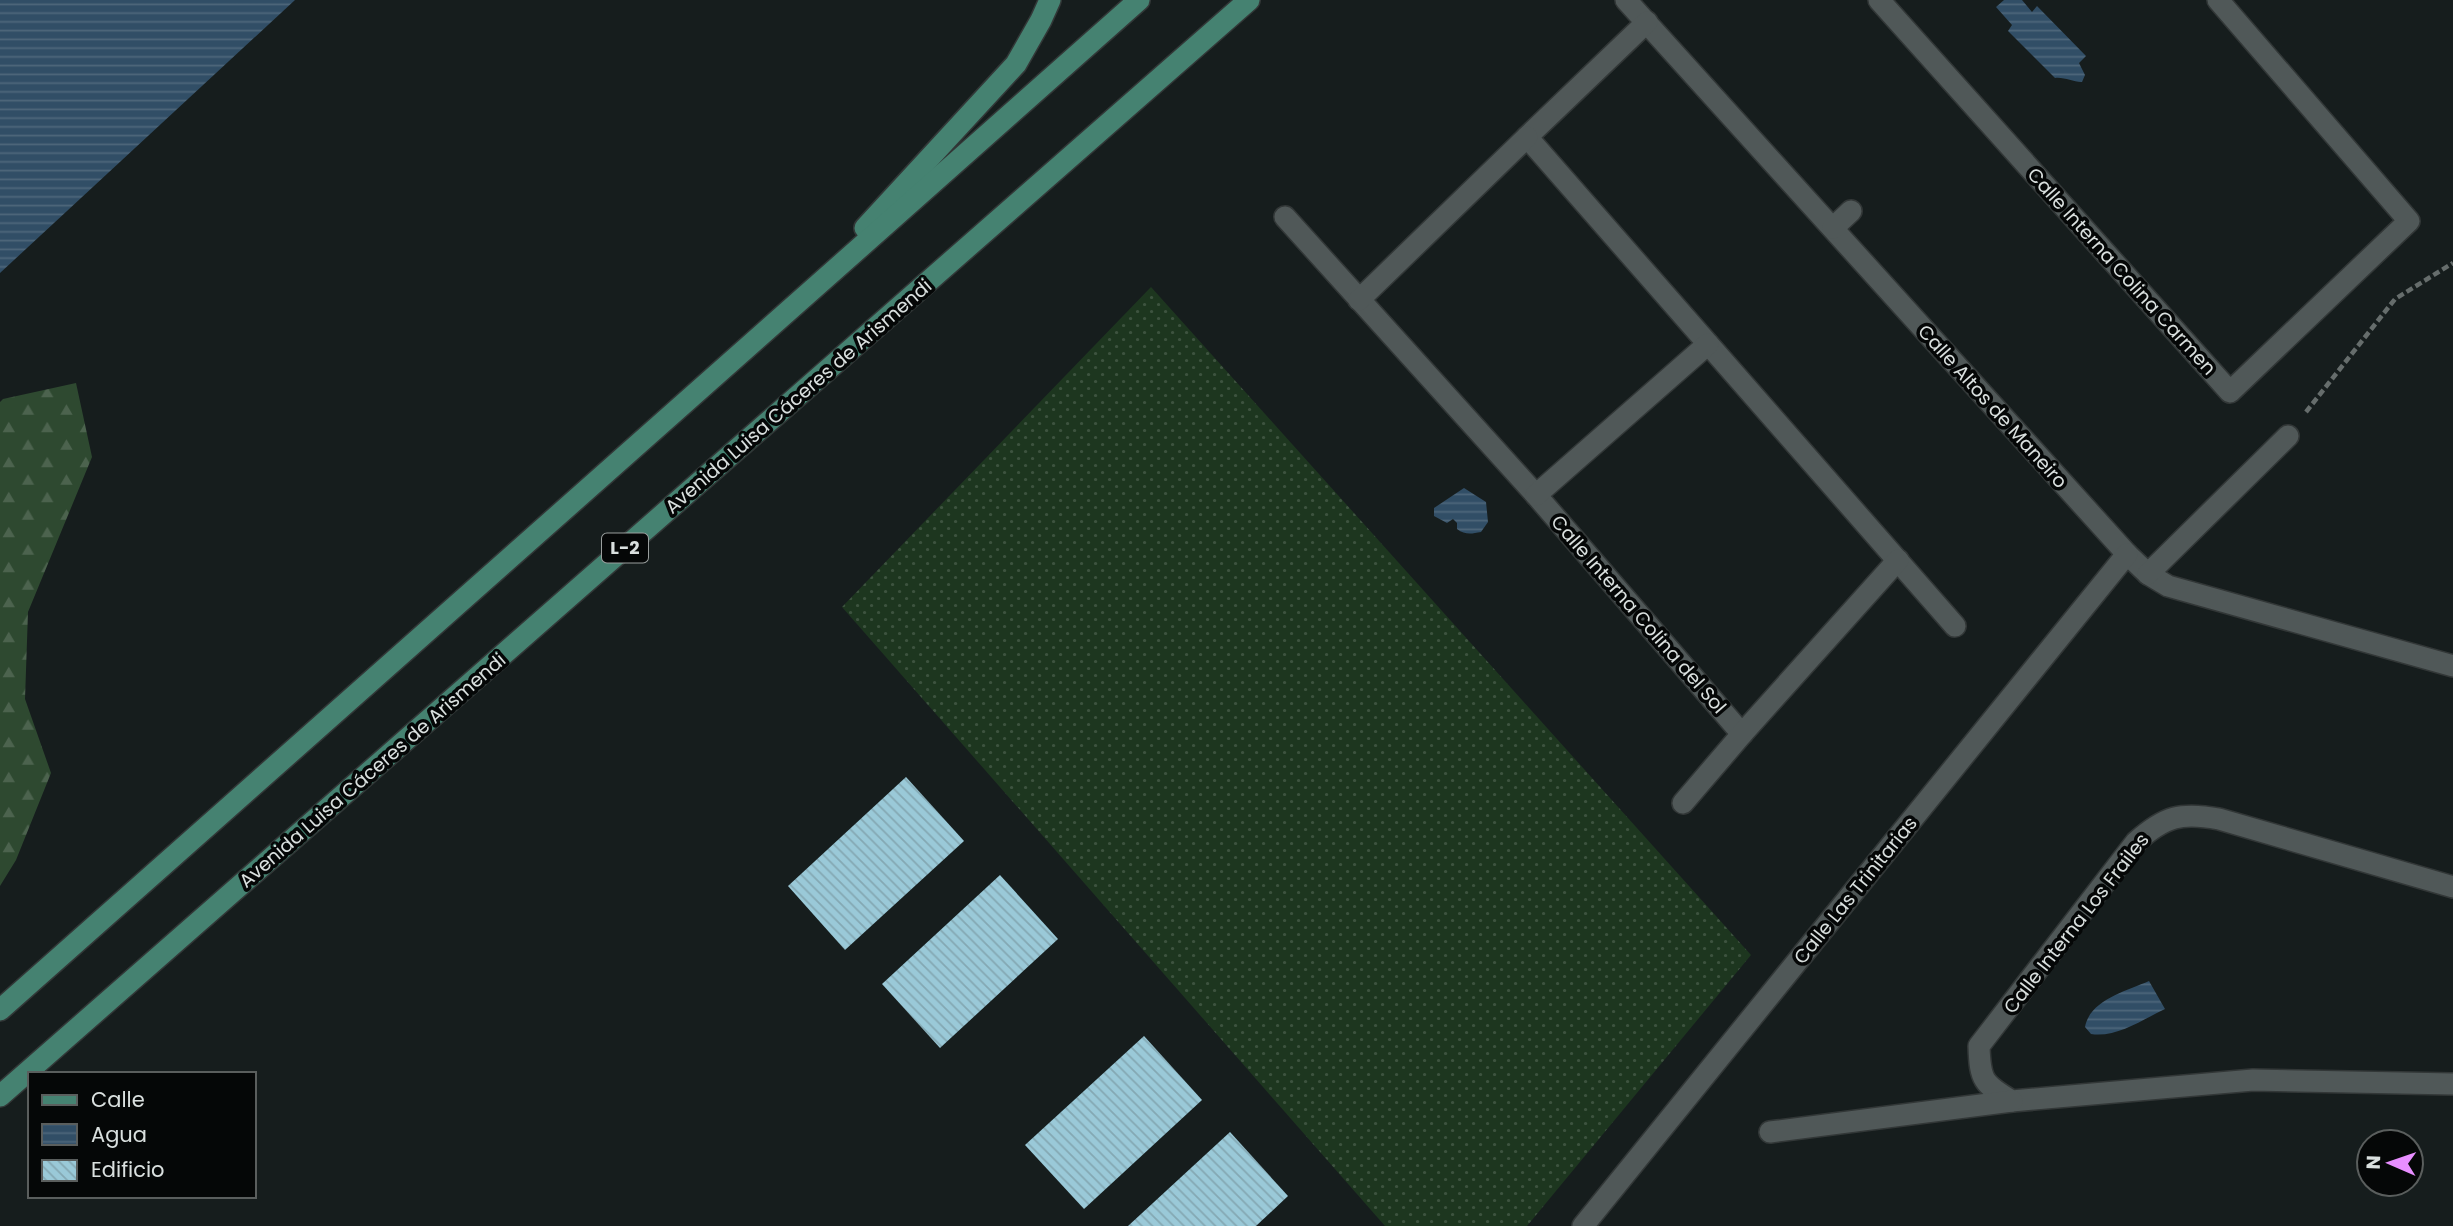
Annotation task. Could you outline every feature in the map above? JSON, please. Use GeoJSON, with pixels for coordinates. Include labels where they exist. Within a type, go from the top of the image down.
{"type":"FeatureCollection","features":[{"type":"Feature","properties":{"kind":"main road"},"geometry":{"type":"LineString","coordinates":[[783,316],[1016,64],[1050,0]]}},
{"type":"Feature","properties":{"kind":"main road"},"geometry":{"type":"LineString","coordinates":[[0,1010],[1139,0]]}},
{"type":"Feature","properties":{"kind":"main road","name":"Avenida Luisa Cáceres de Arismendi"},"geometry":{"type":"LineString","coordinates":[[0,1096],[1248,2]]}},
{"type":"Feature","properties":{"kind":"street","name":"Calle Altos de Maneiro"},"geometry":{"type":"LineString","coordinates":[[1626,0],[2148,574],[2168,586],[2453,666]]}},
{"type":"Feature","properties":{"kind":"street","name":"Calle Interna Colina Carmen"},"geometry":{"type":"LineString","coordinates":[[1879,0],[2230,391],[2409,221],[2218,0]]}},
{"type":"Feature","properties":{"kind":"street"},"geometry":{"type":"LineString","coordinates":[[1359,300],[1647,22]]}},
{"type":"Feature","properties":{"kind":"street"},"geometry":{"type":"LineString","coordinates":[[1527,137],[1955,626]]}},
{"type":"Feature","properties":{"kind":"street"},"geometry":{"type":"LineString","coordinates":[[1832,228],[1851,211]]}},
{"type":"Feature","properties":{"kind":"street","name":"Calle Interna Colina del Sol"},"geometry":{"type":"LineString","coordinates":[[1285,218],[1536,495],[1742,734]]}},
{"type":"Feature","properties":{"kind":"street"},"geometry":{"type":"LineString","coordinates":[[1536,495],[1708,344]]}},
{"type":"Feature","properties":{"kind":"street"},"geometry":{"type":"LineString","coordinates":[[2148,574],[2288,436]]}},
{"type":"Feature","properties":{"kind":"street","name":"Calle Las Trinitarias"},"geometry":{"type":"LineString","coordinates":[[1583,1226],[2127,554]]}},
{"type":"Feature","properties":{"kind":"street","name":"Calle Interna Colina del Sol"},"geometry":{"type":"LineString","coordinates":[[1684,803],[1742,734],[1898,561]]}},
{"type":"Feature","properties":{"kind":"street","name":"Calle Interna Los Frailes"},"geometry":{"type":"LineString","coordinates":[[2012,1101],[1991,1088],[1980,1071],[1979,1046],[2136,842],[2171,817],[2197,815],[2220,819],[2453,887]]}},
{"type":"Feature","properties":{"kind":"street"},"geometry":{"type":"LineString","coordinates":[[1770,1132],[2012,1101],[2253,1080],[2453,1084]]}},
{"type":"Feature","properties":{"kind":"path"},"geometry":{"type":"LineString","coordinates":[[2288,436],[2395,299],[2453,262]]}},
{"type":"Feature","properties":{"kind":"green space"},"geometry":{"type":"Polygon","coordinates":[[[1151,287],[1751,955],[1527,1226],[1385,1226],[842,607],[1151,287]]]}},
{"type":"Feature","properties":{"kind":"green space"},"geometry":{"type":"Polygon","coordinates":[[[76,383],[92,457],[28,612],[25,699],[51,773],[16,860],[0,886],[0,402],[3,399],[76,383]]]}},
{"type":"Feature","properties":{"kind":"water"},"geometry":{"type":"Polygon","coordinates":[[[0,0],[295,0],[0,273],[0,0]]]}},
{"type":"Feature","properties":{"kind":"water"},"geometry":{"type":"Polygon","coordinates":[[[2004,0],[2022,0],[2032,12],[2037,6],[2086,56],[2079,63],[2085,75],[2082,82],[2055,78],[2008,31],[2012,25],[1996,7],[2004,0]]]}},
{"type":"Feature","properties":{"kind":"water"},"geometry":{"type":"Polygon","coordinates":[[[1464,488],[1486,502],[1488,522],[1481,532],[1463,532],[1457,529],[1457,523],[1453,519],[1447,523],[1434,516],[1434,508],[1464,488]]]}},
{"type":"Feature","properties":{"kind":"water"},"geometry":{"type":"Polygon","coordinates":[[[2149,981],[2165,1009],[2110,1033],[2091,1034],[2085,1027],[2088,1018],[2101,1003],[2149,981]]]}},
{"type":"Feature","properties":{"kind":"building"},"geometry":{"type":"Polygon","coordinates":[[[906,777],[964,841],[845,950],[788,886],[906,777]]]}},
{"type":"Feature","properties":{"kind":"building"},"geometry":{"type":"Polygon","coordinates":[[[1000,875],[1058,939],[940,1048],[882,984],[1000,875]]]}},
{"type":"Feature","properties":{"kind":"building"},"geometry":{"type":"Polygon","coordinates":[[[1144,1036],[1202,1100],[1084,1209],[1025,1145],[1144,1036]]]}},
{"type":"Feature","properties":{"kind":"building"},"geometry":{"type":"Polygon","coordinates":[[[1230,1132],[1288,1196],[1256,1226],[1128,1226],[1230,1132]]]}}]}
